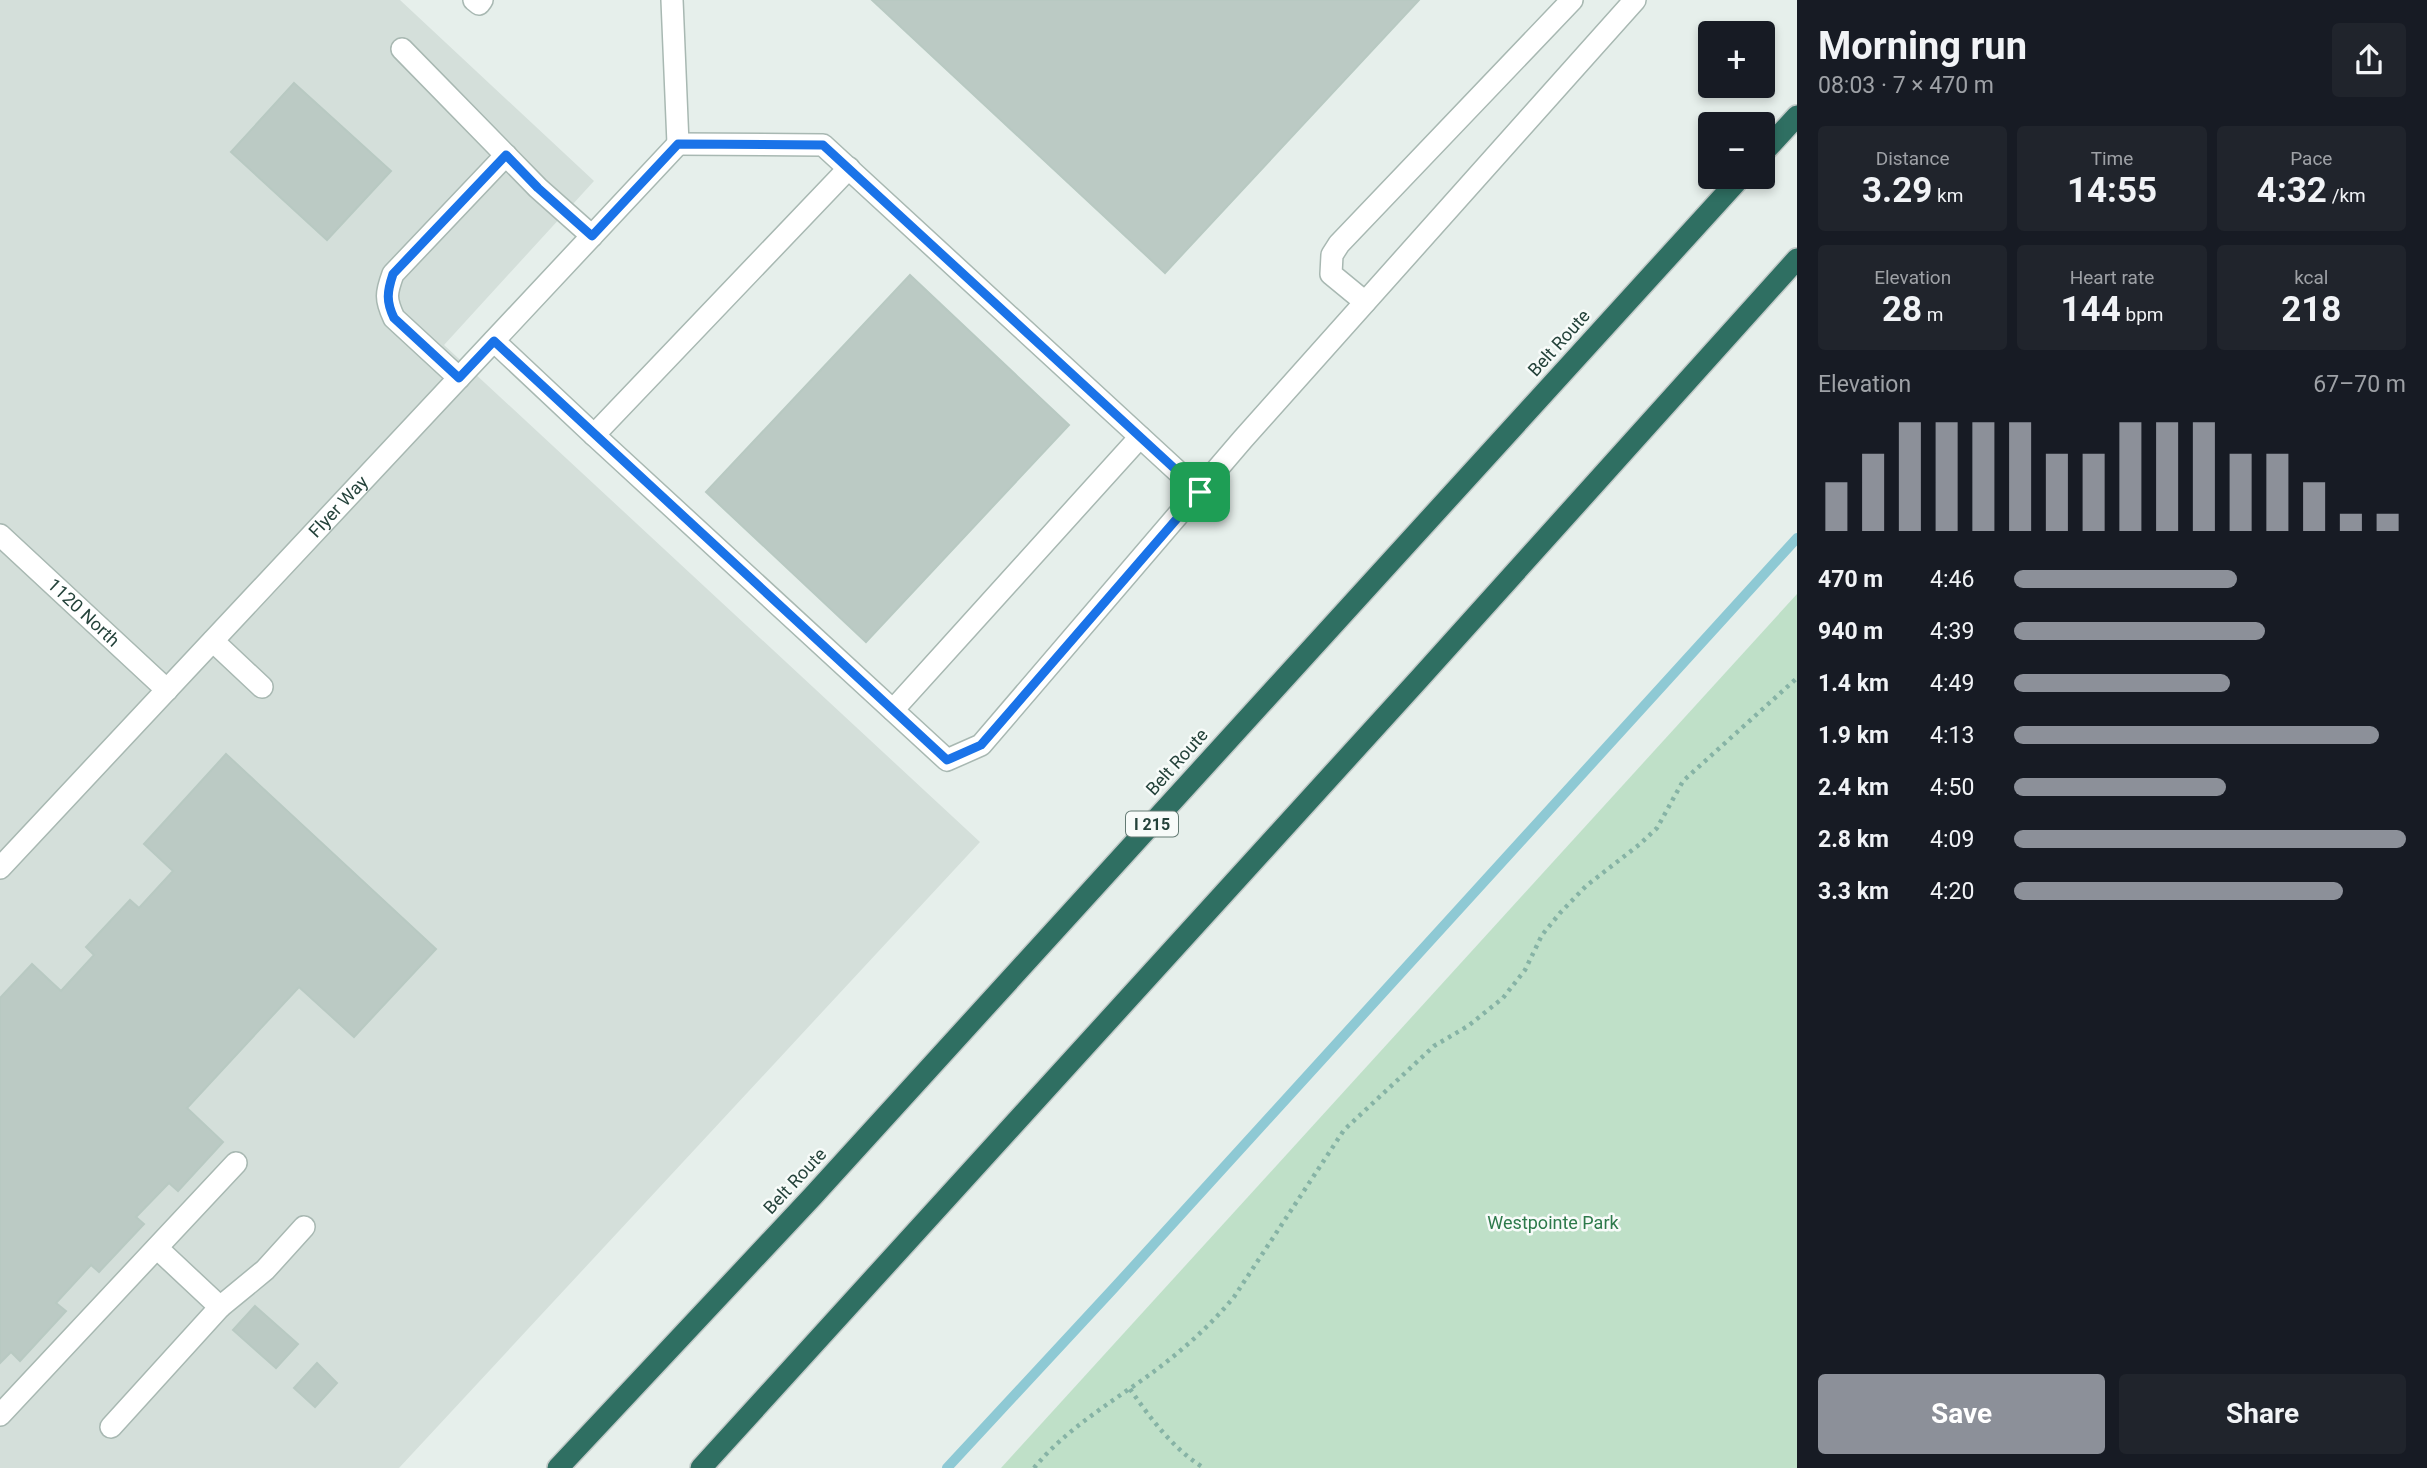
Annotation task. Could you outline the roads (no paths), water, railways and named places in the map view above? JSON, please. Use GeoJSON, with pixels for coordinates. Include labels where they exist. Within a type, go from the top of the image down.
{"type":"FeatureCollection","features":[{"type":"Feature","properties":{"kind":"highway"},"geometry":{"type":"LineString","coordinates":[[1775,140],[1797,116]]}},
{"type":"Feature","properties":{"kind":"highway","name":"Belt Route"},"geometry":{"type":"LineString","coordinates":[[558,1468],[822,1186],[1730,189]]}},
{"type":"Feature","properties":{"kind":"highway"},"geometry":{"type":"LineString","coordinates":[[701,1468],[1797,259]]}},
{"type":"Feature","properties":{"kind":"street"},"geometry":{"type":"LineString","coordinates":[[474,0],[479,4],[482,0]]}},
{"type":"Feature","properties":{"kind":"street"},"geometry":{"type":"LineString","coordinates":[[671,0],[678,144],[823,145],[1200,492]]}},
{"type":"Feature","properties":{"kind":"street"},"geometry":{"type":"LineString","coordinates":[[1366,302],[1331,274],[1332,255],[1339,244],[1572,0]]}},
{"type":"Feature","properties":{"kind":"street"},"geometry":{"type":"LineString","coordinates":[[494,341],[947,760],[981,745],[1243,439],[1634,0]]}},
{"type":"Feature","properties":{"kind":"street"},"geometry":{"type":"LineString","coordinates":[[401,49],[538,188],[592,236]]}},
{"type":"Feature","properties":{"kind":"street","name":"Flyer Way"},"geometry":{"type":"LineString","coordinates":[[0,868],[678,144]]}},
{"type":"Feature","properties":{"kind":"street"},"geometry":{"type":"LineString","coordinates":[[459,378],[394,318],[386,293],[393,274],[506,155]]}},
{"type":"Feature","properties":{"kind":"street"},"geometry":{"type":"LineString","coordinates":[[594,435],[849,168]]}},
{"type":"Feature","properties":{"kind":"street"},"geometry":{"type":"LineString","coordinates":[[893,710],[1140,436]]}},
{"type":"Feature","properties":{"kind":"street","name":"1120 North"},"geometry":{"type":"LineString","coordinates":[[0,535],[167,690]]}},
{"type":"Feature","properties":{"kind":"street"},"geometry":{"type":"LineString","coordinates":[[213,641],[262,687]]}},
{"type":"Feature","properties":{"kind":"street"},"geometry":{"type":"LineString","coordinates":[[0,1415],[236,1163]]}},
{"type":"Feature","properties":{"kind":"street"},"geometry":{"type":"LineString","coordinates":[[111,1427],[220,1307],[265,1270],[304,1227]]}},
{"type":"Feature","properties":{"kind":"street"},"geometry":{"type":"LineString","coordinates":[[157,1248],[220,1307]]}},
{"type":"Feature","properties":{"kind":"waterway"},"geometry":{"type":"LineString","coordinates":[[947,1468],[1797,538]]}},
{"type":"Feature","properties":{"kind":"park label","name":"Westpointe Park"},"geometry":{"type":"Point","coordinates":[1553,1223]}}]}
